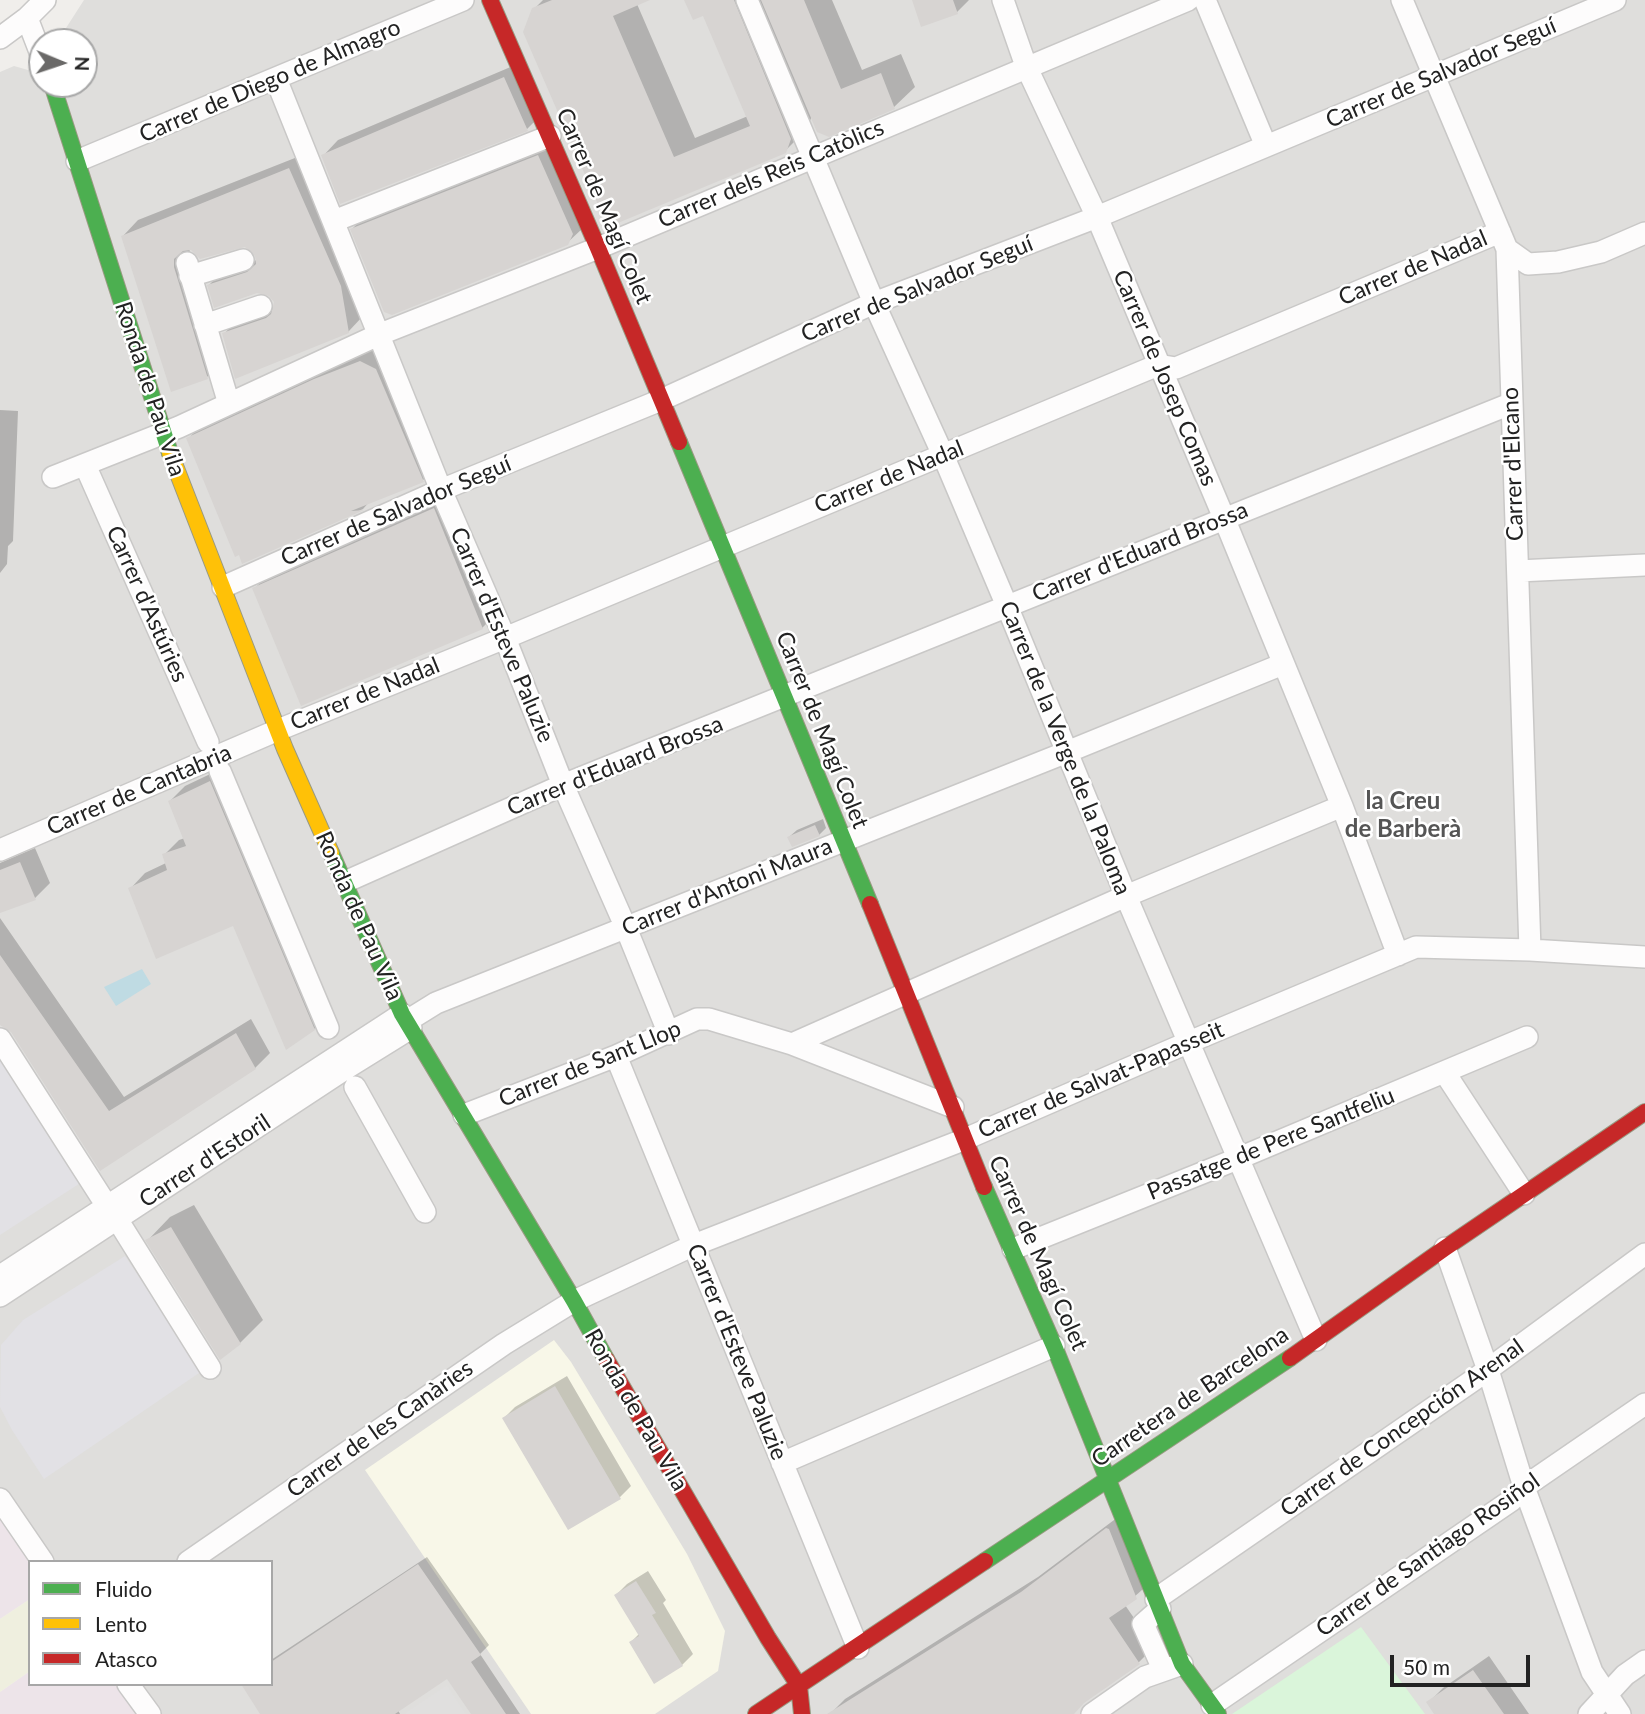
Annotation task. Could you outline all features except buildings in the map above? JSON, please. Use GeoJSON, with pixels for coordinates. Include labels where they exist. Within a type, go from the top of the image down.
{"type":"FeatureCollection","features":[{"type":"Feature","properties":{"kind":"street"},"geometry":{"type":"LineString","coordinates":[[0,38],[46,0]]}},
{"type":"Feature","properties":{"kind":"street","name":"Carrer de Diego de Almagro"},"geometry":{"type":"LineString","coordinates":[[77,161],[463,0]]}},
{"type":"Feature","properties":{"kind":"street","name":"Carrer de Magí Colet"},"geometry":{"type":"LineString","coordinates":[[490,0],[598,248],[785,697],[953,1107],[963,1140],[1054,1346],[1158,1604]]}},
{"type":"Feature","properties":{"kind":"street","name":"Carrer de la Verge de la Paloma"},"geometry":{"type":"LineString","coordinates":[[747,0],[874,303],[943,455],[1187,1042],[1316,1340]]}},
{"type":"Feature","properties":{"kind":"street","name":"Carrer de Josep Comas"},"geometry":{"type":"LineString","coordinates":[[1003,0],[1026,66],[1097,218],[1224,518],[1342,807],[1398,955]]}},
{"type":"Feature","properties":{"kind":"street","name":"Carrer dels Reis Catòlics"},"geometry":{"type":"LineString","coordinates":[[53,477],[163,434],[378,335],[598,248],[1188,0]]}},
{"type":"Feature","properties":{"kind":"street"},"geometry":{"type":"LineString","coordinates":[[1205,0],[1266,146]]}},
{"type":"Feature","properties":{"kind":"street","name":"Carrer d'Elcano"},"geometry":{"type":"LineString","coordinates":[[1402,0],[1502,238],[1518,571],[1530,950]]}},
{"type":"Feature","properties":{"kind":"street","name":"Carrer de Salvador Seguí"},"geometry":{"type":"LineString","coordinates":[[223,587],[441,490],[661,400],[874,303],[1097,218],[1615,0]]}},
{"type":"Feature","properties":{"kind":"street"},"geometry":{"type":"LineString","coordinates":[[27,18],[31,28]]}},
{"type":"Feature","properties":{"kind":"street","name":"Carrer d'Esteve Paluzie"},"geometry":{"type":"LineString","coordinates":[[276,79],[441,490],[669,1034]]}},
{"type":"Feature","properties":{"kind":"street","name":"Ronda de Pau Vila"},"geometry":{"type":"LineString","coordinates":[[57,98],[163,434],[278,730],[407,1021],[574,1301],[642,1424],[768,1638],[799,1686]]}},
{"type":"Feature","properties":{"kind":"street"},"geometry":{"type":"LineString","coordinates":[[334,221],[550,136]]}},
{"type":"Feature","properties":{"kind":"street"},"geometry":{"type":"LineString","coordinates":[[1502,238],[1528,264],[1558,262],[1601,252],[1645,233]]}},
{"type":"Feature","properties":{"kind":"street","name":"Carrer de Nadal"},"geometry":{"type":"LineString","coordinates":[[278,730],[1158,365],[1176,368],[1502,238]]}},
{"type":"Feature","properties":{"kind":"street"},"geometry":{"type":"LineString","coordinates":[[229,404],[188,269],[243,260]]}},
{"type":"Feature","properties":{"kind":"street"},"geometry":{"type":"LineString","coordinates":[[205,325],[261,306]]}},
{"type":"Feature","properties":{"kind":"street","name":"Carrer d'Eduard Brossa"},"geometry":{"type":"LineString","coordinates":[[345,882],[563,785],[1510,404]]}},
{"type":"Feature","properties":{"kind":"street","name":"Carrer d'Astúries"},"geometry":{"type":"LineString","coordinates":[[85,465],[208,742]]}},
{"type":"Feature","properties":{"kind":"street"},"geometry":{"type":"LineString","coordinates":[[1518,571],[1645,565]]}},
{"type":"Feature","properties":{"kind":"street","name":"Carrer d'Antoni Maura"},"geometry":{"type":"LineString","coordinates":[[407,1021],[436,1003],[1283,664]]}},
{"type":"Feature","properties":{"kind":"street","name":"Carrer de Cantabria"},"geometry":{"type":"LineString","coordinates":[[0,850],[278,730]]}},
{"type":"Feature","properties":{"kind":"street"},"geometry":{"type":"LineString","coordinates":[[220,771],[328,1028]]}},
{"type":"Feature","properties":{"kind":"street"},"geometry":{"type":"LineString","coordinates":[[792,1044],[1126,896],[1342,807]]}},
{"type":"Feature","properties":{"kind":"street","name":"Carrer de Salvat-Papasseit"},"geometry":{"type":"LineString","coordinates":[[574,1301],[694,1245],[963,1140],[1187,1042],[1416,947],[1645,957]]}},
{"type":"Feature","properties":{"kind":"street","name":"Carrer de Sant Llop"},"geometry":{"type":"LineString","coordinates":[[464,1115],[617,1056],[697,1019],[709,1019],[792,1044],[953,1107]]}},
{"type":"Feature","properties":{"kind":"street","name":"Carrer d'Estoril"},"geometry":{"type":"LineString","coordinates":[[0,1276],[112,1213],[345,1069],[407,1021]]}},
{"type":"Feature","properties":{"kind":"street","name":"Passatge de Pere Santfeliu"},"geometry":{"type":"LineString","coordinates":[[1013,1249],[1237,1159],[1527,1037]]}},
{"type":"Feature","properties":{"kind":"street"},"geometry":{"type":"LineString","coordinates":[[0,1039],[211,1368]]}},
{"type":"Feature","properties":{"kind":"street","name":"Carrer d'Esteve Paluzie"},"geometry":{"type":"LineString","coordinates":[[617,1056],[858,1648]]}},
{"type":"Feature","properties":{"kind":"street"},"geometry":{"type":"LineString","coordinates":[[1445,1073],[1524,1195]]}},
{"type":"Feature","properties":{"kind":"street"},"geometry":{"type":"LineString","coordinates":[[355,1087],[425,1212]]}},
{"type":"Feature","properties":{"kind":"street","name":"Carretera de Barcelona"},"geometry":{"type":"LineString","coordinates":[[757,1714],[1316,1340],[1445,1248],[1645,1112]]}},
{"type":"Feature","properties":{"kind":"street","name":"Carrer d'Estoril"},"geometry":{"type":"LineString","coordinates":[[0,1296],[112,1213]]}},
{"type":"Feature","properties":{"kind":"street"},"geometry":{"type":"LineString","coordinates":[[1445,1248],[1488,1370],[1524,1487],[1592,1672],[1620,1714]]}},
{"type":"Feature","properties":{"kind":"street","name":"Carrer de Concepción Arenal"},"geometry":{"type":"LineString","coordinates":[[1158,1604],[1488,1370],[1645,1254]]}},
{"type":"Feature","properties":{"kind":"street","name":"Carrer de les Canàries"},"geometry":{"type":"LineString","coordinates":[[191,1560],[504,1343],[574,1301]]}},
{"type":"Feature","properties":{"kind":"street"},"geometry":{"type":"LineString","coordinates":[[782,1463],[1054,1346]]}},
{"type":"Feature","properties":{"kind":"street","name":"Carrer de Santiago Rosiñol"},"geometry":{"type":"LineString","coordinates":[[1215,1710],[1512,1500],[1524,1487],[1645,1404]]}},
{"type":"Feature","properties":{"kind":"street"},"geometry":{"type":"LineString","coordinates":[[0,1499],[42,1560]]}},
{"type":"Feature","properties":{"kind":"street"},"geometry":{"type":"LineString","coordinates":[[1158,1604],[1143,1624],[1172,1667],[1215,1710]]}},
{"type":"Feature","properties":{"kind":"street"},"geometry":{"type":"LineString","coordinates":[[1589,1714],[1625,1675],[1645,1661]]}},
{"type":"Feature","properties":{"kind":"street"},"geometry":{"type":"LineString","coordinates":[[1092,1714],[1145,1677],[1172,1667]]}},
{"type":"Feature","properties":{"kind":"street"},"geometry":{"type":"LineString","coordinates":[[129,1686],[149,1714]]}},
{"type":"Feature","properties":{"kind":"street"},"geometry":{"type":"LineString","coordinates":[[799,1686],[802,1714]]}},
{"type":"Feature","properties":{"kind":"shaded area"},"geometry":{"type":"Polygon","coordinates":[[[84,0],[1645,0],[1645,1714],[150,1714],[129,1686],[273,1686],[273,1560],[42,1560],[0,1499],[0,72],[14,66],[28,70],[28,98],[98,98],[98,28],[66,28],[84,0]]]}},
{"type":"Feature","properties":{"kind":"shaded area"},"geometry":{"type":"Polygon","coordinates":[[[0,1050],[85,1180],[0,1235],[0,1050]]]}},
{"type":"Feature","properties":{"kind":"shaded area"},"geometry":{"type":"Polygon","coordinates":[[[125,1256],[202,1371],[44,1479],[0,1407],[1,1345],[23,1320],[125,1256]]]}},
{"type":"Feature","properties":{"kind":"shaded area"},"geometry":{"type":"Polygon","coordinates":[[[554,1340],[571,1362],[687,1554],[725,1631],[718,1671],[655,1714],[531,1714],[365,1470],[554,1340]]]}},
{"type":"Feature","properties":{"kind":"shaded area"},"geometry":{"type":"Polygon","coordinates":[[[0,1499],[42,1560],[28,1560],[28,1600],[0,1619],[0,1499]]]}},
{"type":"Feature","properties":{"kind":"shaded area"},"geometry":{"type":"Polygon","coordinates":[[[28,1672],[28,1686],[130,1686],[150,1714],[0,1714],[0,1692],[28,1672]]]}},
{"type":"Feature","properties":{"kind":"shaded area"},"geometry":{"type":"Polygon","coordinates":[[[447,1685],[466,1714],[404,1714],[447,1685]]]}},
{"type":"Feature","properties":{"kind":"green space"},"geometry":{"type":"Polygon","coordinates":[[[28,1600],[28,1672],[0,1692],[0,1619],[28,1600]]]}},
{"type":"Feature","properties":{"kind":"green space"},"geometry":{"type":"Polygon","coordinates":[[[1361,1627],[1425,1714],[1232,1714],[1361,1627]]]}},
{"type":"Feature","properties":{"kind":"water"},"geometry":{"type":"Polygon","coordinates":[[[142,969],[151,984],[116,1006],[104,987],[142,969]]]}},
{"type":"Feature","properties":{"kind":"traffic: fast"},"geometry":{"type":"LineString","coordinates":[[56,98],[170,453]]}},
{"type":"Feature","properties":{"kind":"traffic: fast"},"geometry":{"type":"LineString","coordinates":[[679,442],[870,904]]}},
{"type":"Feature","properties":{"kind":"traffic: fast"},"geometry":{"type":"LineString","coordinates":[[331,853],[402,1014],[606,1359]]}},
{"type":"Feature","properties":{"kind":"traffic: fast"},"geometry":{"type":"LineString","coordinates":[[984,1187],[1054,1346],[1182,1664],[1218,1714]]}},
{"type":"Feature","properties":{"kind":"traffic: fast"},"geometry":{"type":"LineString","coordinates":[[985,1561],[1290,1358]]}},
{"type":"Feature","properties":{"kind":"traffic: slow"},"geometry":{"type":"LineString","coordinates":[[170,453],[285,749],[331,853]]}},
{"type":"Feature","properties":{"kind":"traffic: jam"},"geometry":{"type":"LineString","coordinates":[[490,0],[679,442]]}},
{"type":"Feature","properties":{"kind":"traffic: jam"},"geometry":{"type":"LineString","coordinates":[[870,904],[984,1187]]}},
{"type":"Feature","properties":{"kind":"traffic: jam"},"geometry":{"type":"LineString","coordinates":[[1290,1358],[1445,1248],[1645,1112]]}},
{"type":"Feature","properties":{"kind":"traffic: jam"},"geometry":{"type":"LineString","coordinates":[[606,1359],[768,1638],[799,1686],[802,1714]]}},
{"type":"Feature","properties":{"kind":"traffic: jam"},"geometry":{"type":"LineString","coordinates":[[756,1714],[985,1561]]}},
{"type":"Feature","properties":{"kind":"district","name":"la Creu de Barberà"},"geometry":{"type":"Point","coordinates":[1403,815]}}]}
